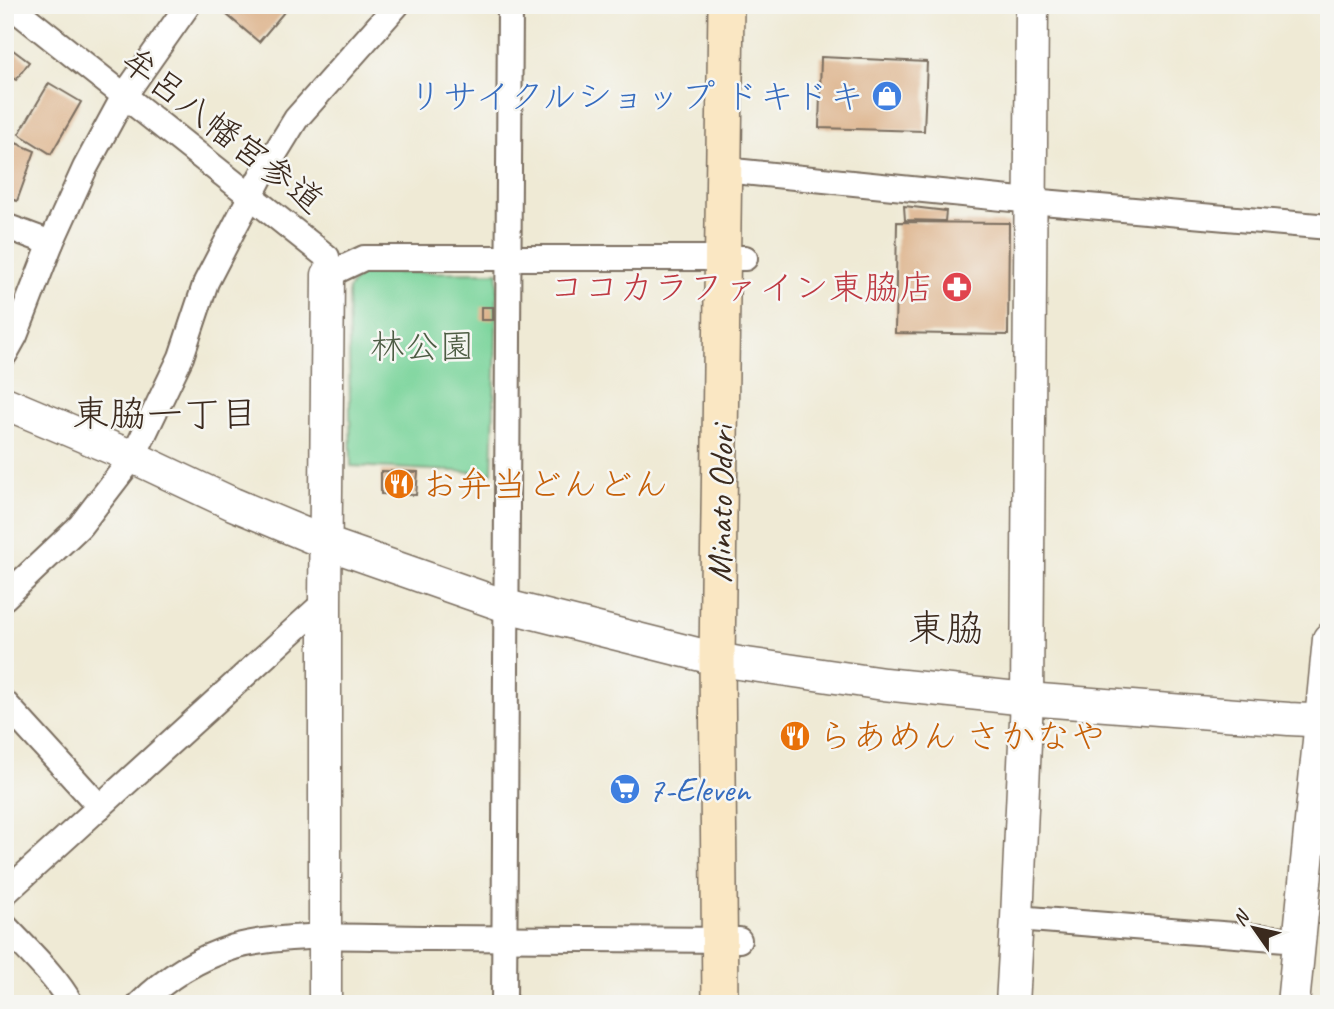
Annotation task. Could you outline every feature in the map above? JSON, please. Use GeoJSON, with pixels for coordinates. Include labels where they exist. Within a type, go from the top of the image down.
{"type":"FeatureCollection","features":[{"type":"Feature","properties":{"kind":"main road","name":"Minato Odori"},"geometry":{"type":"LineString","coordinates":[[726,5],[735,171]]}},
{"type":"Feature","properties":{"kind":"main road","name":"Minato Odori"},"geometry":{"type":"LineString","coordinates":[[740,1004],[730,940],[728,661],[735,171],[747,5]]}},
{"type":"Feature","properties":{"kind":"main road","name":"Minato Odori"},"geometry":{"type":"LineString","coordinates":[[720,1004],[730,940]]}},
{"type":"Feature","properties":{"kind":"street","name":"牟呂八幡宮参道"},"geometry":{"type":"LineString","coordinates":[[10,5],[250,196],[328,266]]}},
{"type":"Feature","properties":{"kind":"street"},"geometry":{"type":"LineString","coordinates":[[5,354],[85,168],[124,96],[188,5]]}},
{"type":"Feature","properties":{"kind":"street"},"geometry":{"type":"LineString","coordinates":[[5,597],[80,526],[132,457],[181,357],[206,282],[250,196],[296,119],[397,5]]}},
{"type":"Feature","properties":{"kind":"street"},"geometry":{"type":"LineString","coordinates":[[504,1004],[510,5]]}},
{"type":"Feature","properties":{"kind":"street"},"geometry":{"type":"LineString","coordinates":[[1012,1004],[1027,699],[1032,5]]}},
{"type":"Feature","properties":{"kind":"street"},"geometry":{"type":"LineString","coordinates":[[735,171],[1329,227]]}},
{"type":"Feature","properties":{"kind":"street"},"geometry":{"type":"LineString","coordinates":[[5,226],[51,243]]}},
{"type":"Feature","properties":{"kind":"street"},"geometry":{"type":"LineString","coordinates":[[325,1004],[328,266],[364,258],[734,258]]}},
{"type":"Feature","properties":{"kind":"street"},"geometry":{"type":"LineString","coordinates":[[5,403],[132,457],[233,505],[326,543],[506,606],[728,661],[884,684],[1027,699],[1325,721]]}},
{"type":"Feature","properties":{"kind":"street"},"geometry":{"type":"LineString","coordinates":[[5,893],[325,602]]}},
{"type":"Feature","properties":{"kind":"street"},"geometry":{"type":"LineString","coordinates":[[1293,1004],[1325,721],[1329,639]]}},
{"type":"Feature","properties":{"kind":"street"},"geometry":{"type":"LineString","coordinates":[[5,703],[100,807]]}},
{"type":"Feature","properties":{"kind":"street"},"geometry":{"type":"LineString","coordinates":[[1017,918],[1299,940]]}},
{"type":"Feature","properties":{"kind":"street"},"geometry":{"type":"LineString","coordinates":[[5,926],[66,993],[72,1004]]}},
{"type":"Feature","properties":{"kind":"street"},"geometry":{"type":"LineString","coordinates":[[140,1004],[179,971],[208,956],[257,942],[326,937],[730,940]]}},
{"type":"Feature","properties":{"kind":"green space","name":"林公園"},"geometry":{"type":"Polygon","coordinates":[[[498,272],[492,473],[351,466],[348,290],[360,273],[498,272]]]}},
{"type":"Feature","properties":{"kind":"building"},"geometry":{"type":"Polygon","coordinates":[[[233,5],[290,5],[259,42],[226,14],[233,5]]]}},
{"type":"Feature","properties":{"kind":"building"},"geometry":{"type":"Polygon","coordinates":[[[5,44],[29,62],[16,80],[5,73],[5,44]]]}},
{"type":"Feature","properties":{"kind":"building"},"geometry":{"type":"Polygon","coordinates":[[[821,57],[927,62],[924,131],[819,128],[821,57]]]}},
{"type":"Feature","properties":{"kind":"building"},"geometry":{"type":"Polygon","coordinates":[[[49,83],[81,102],[51,154],[19,134],[49,83]]]}},
{"type":"Feature","properties":{"kind":"building"},"geometry":{"type":"Polygon","coordinates":[[[16,143],[35,151],[17,201],[5,197],[5,170],[16,143]]]}},
{"type":"Feature","properties":{"kind":"building"},"geometry":{"type":"Polygon","coordinates":[[[904,206],[946,211],[945,221],[905,220],[904,206]]]}},
{"type":"Feature","properties":{"kind":"building"},"geometry":{"type":"Polygon","coordinates":[[[897,222],[1009,223],[1008,335],[895,333],[897,222]]]}},
{"type":"Feature","properties":{"kind":"building"},"geometry":{"type":"Polygon","coordinates":[[[481,307],[493,307],[493,320],[481,320],[481,307]]]}},
{"type":"Feature","properties":{"kind":"building"},"geometry":{"type":"Polygon","coordinates":[[[381,471],[418,472],[416,495],[381,494],[381,471]]]}},
{"type":"Feature","properties":{"kind":"place","name":"リサイクルショップ ドキドキ"},"geometry":{"type":"Point","coordinates":[887,96]}},
{"type":"Feature","properties":{"kind":"place","name":"ココカラファイン東脇店"},"geometry":{"type":"Point","coordinates":[957,287]}},
{"type":"Feature","properties":{"kind":"place","name":"お弁当どんどん"},"geometry":{"type":"Point","coordinates":[399,484]}},
{"type":"Feature","properties":{"kind":"place","name":"らあめん さかなや"},"geometry":{"type":"Point","coordinates":[795,736]}},
{"type":"Feature","properties":{"kind":"place","name":"7-Eleven"},"geometry":{"type":"Point","coordinates":[625,789]}},
{"type":"Feature","properties":{"kind":"district","name":"東脇一丁目"},"geometry":{"type":"Point","coordinates":[165,413]}},
{"type":"Feature","properties":{"kind":"district","name":"東脇"},"geometry":{"type":"Point","coordinates":[946,628]}}]}
